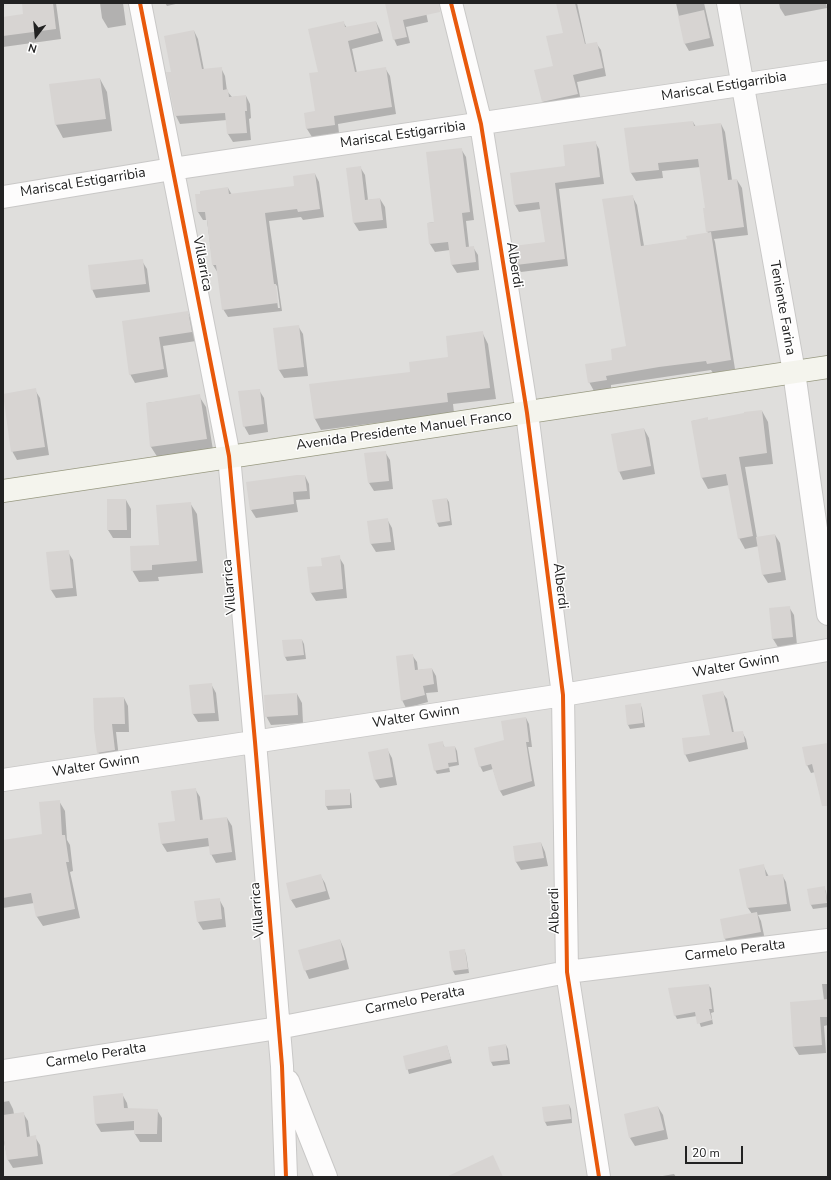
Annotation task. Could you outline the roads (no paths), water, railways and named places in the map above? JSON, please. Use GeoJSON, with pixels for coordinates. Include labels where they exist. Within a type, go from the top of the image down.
{"type":"FeatureCollection","features":[{"type":"Feature","properties":{"kind":"main road","name":"Avenida Presidente Manuel Franco"},"geometry":{"type":"LineString","coordinates":[[3,491],[828,367]]}},
{"type":"Feature","properties":{"kind":"street","name":"Villarrica"},"geometry":{"type":"LineString","coordinates":[[140,3],[229,456],[282,1066],[286,1177]]}},
{"type":"Feature","properties":{"kind":"street","name":"Alberdi"},"geometry":{"type":"LineString","coordinates":[[451,3],[481,124],[527,413],[563,695],[567,972],[599,1177]]}},
{"type":"Feature","properties":{"kind":"street","name":"Teniente Farina"},"geometry":{"type":"LineString","coordinates":[[728,3],[794,372],[828,614]]}},
{"type":"Feature","properties":{"kind":"street","name":"Mariscal Estigarribia"},"geometry":{"type":"LineString","coordinates":[[3,197],[172,169],[828,72]]}},
{"type":"Feature","properties":{"kind":"street","name":"Walter Gwinn"},"geometry":{"type":"LineString","coordinates":[[3,780],[563,695],[828,650]]}},
{"type":"Feature","properties":{"kind":"street","name":"Carmelo Peralta"},"geometry":{"type":"LineString","coordinates":[[3,1071],[278,1028],[567,972],[828,940]]}},
{"type":"Feature","properties":{"kind":"street"},"geometry":{"type":"LineString","coordinates":[[282,1066],[326,1177]]}}]}
